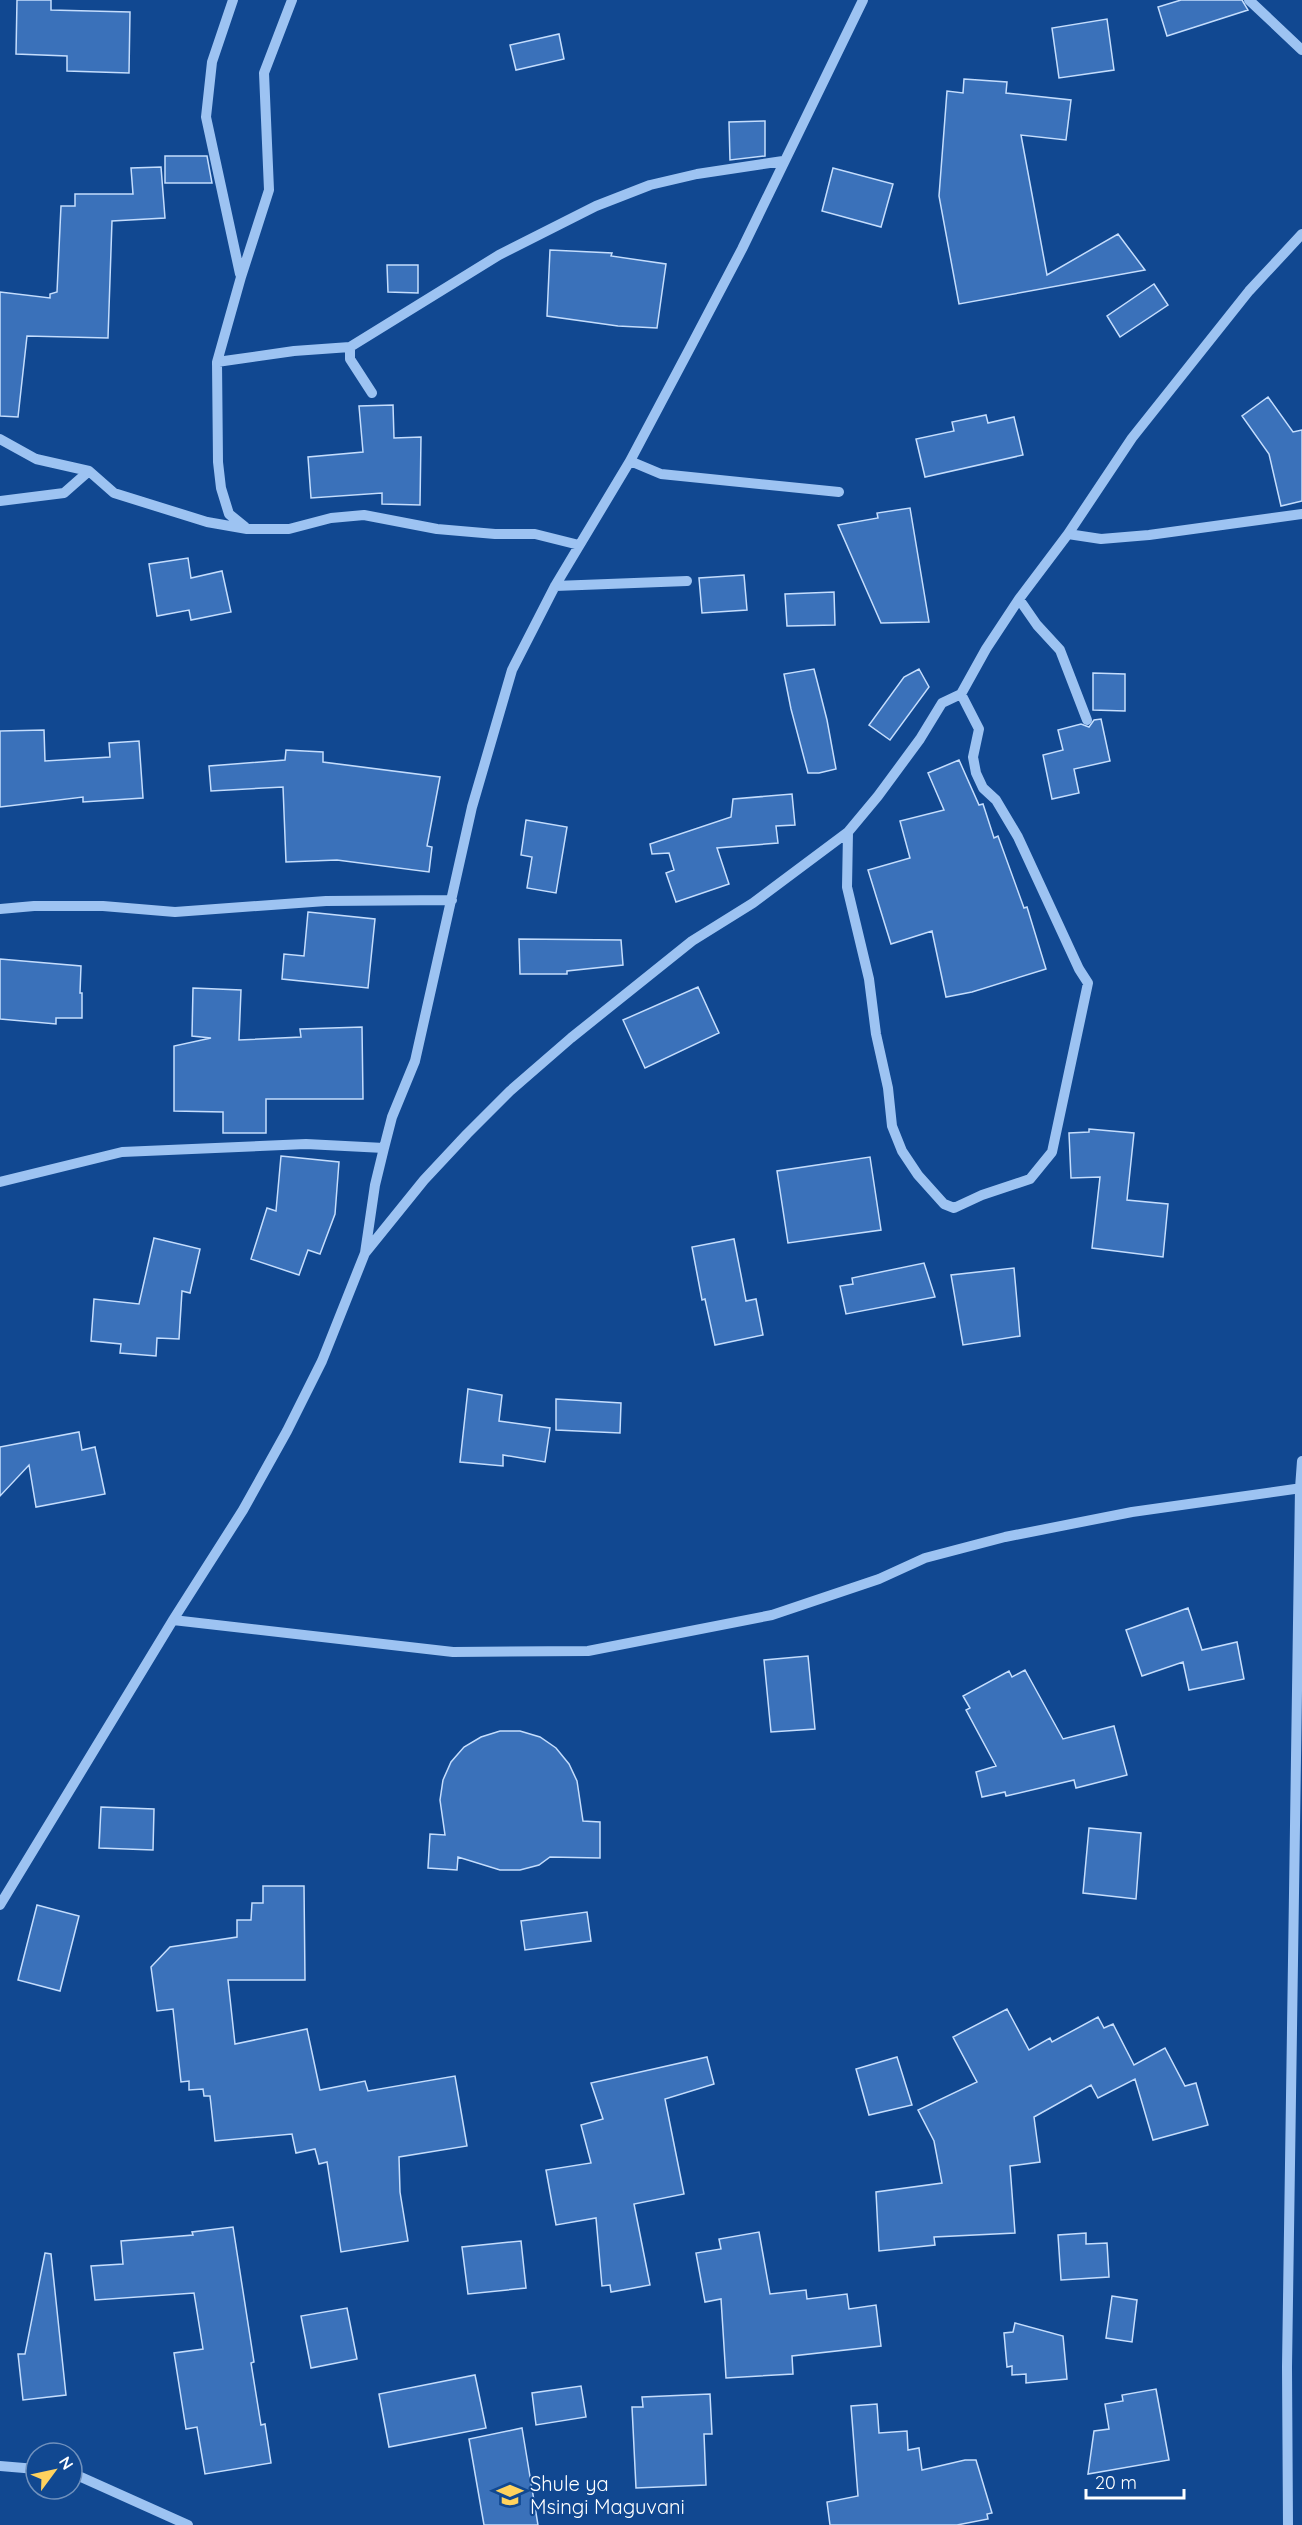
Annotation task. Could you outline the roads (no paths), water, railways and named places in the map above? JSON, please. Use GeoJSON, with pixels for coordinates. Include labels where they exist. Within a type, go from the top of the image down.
{"type":"FeatureCollection","features":[{"type":"Feature","properties":{"kind":"street"},"geometry":{"type":"LineString","coordinates":[[233,0],[212,62],[206,117],[241,277]]}},
{"type":"Feature","properties":{"kind":"street"},"geometry":{"type":"LineString","coordinates":[[247,529],[229,514],[221,489],[218,462],[217,362],[269,190],[264,74],[292,0]]}},
{"type":"Feature","properties":{"kind":"street"},"geometry":{"type":"LineString","coordinates":[[0,1905],[173,1620],[243,1510],[287,1431],[322,1361],[365,1253],[375,1185],[384,1148],[392,1117],[415,1061],[478,787],[512,670],[555,586],[630,462],[742,249],[863,0]]}},
{"type":"Feature","properties":{"kind":"street"},"geometry":{"type":"LineString","coordinates":[[1249,0],[1302,50]]}},
{"type":"Feature","properties":{"kind":"street"},"geometry":{"type":"LineString","coordinates":[[217,362],[294,351],[350,347],[499,255],[596,206],[650,185],[678,178],[783,161]]}},
{"type":"Feature","properties":{"kind":"street"},"geometry":{"type":"LineString","coordinates":[[365,1253],[424,1180],[510,1091],[571,1038],[692,941],[753,903],[848,832],[885,786],[942,703],[961,694],[986,649],[1019,599],[1068,534],[1132,438],[1249,291],[1302,234]]}},
{"type":"Feature","properties":{"kind":"street"},"geometry":{"type":"LineString","coordinates":[[350,347],[351,359],[372,393]]}},
{"type":"Feature","properties":{"kind":"street"},"geometry":{"type":"LineString","coordinates":[[0,439],[36,459],[89,471],[114,493],[207,522],[247,529],[289,529],[332,518],[364,515],[437,529],[495,534],[535,534],[579,545]]}},
{"type":"Feature","properties":{"kind":"street"},"geometry":{"type":"LineString","coordinates":[[630,462],[661,474],[839,492]]}},
{"type":"Feature","properties":{"kind":"street"},"geometry":{"type":"LineString","coordinates":[[0,501],[64,493],[89,471]]}},
{"type":"Feature","properties":{"kind":"street"},"geometry":{"type":"LineString","coordinates":[[1068,534],[1101,539],[1149,535],[1302,514]]}},
{"type":"Feature","properties":{"kind":"street"},"geometry":{"type":"LineString","coordinates":[[555,586],[687,581]]}},
{"type":"Feature","properties":{"kind":"street"},"geometry":{"type":"LineString","coordinates":[[1019,599],[1037,626],[1060,650],[1087,720]]}},
{"type":"Feature","properties":{"kind":"street"},"geometry":{"type":"LineString","coordinates":[[848,832],[847,887],[869,979],[876,1034],[888,1088],[892,1126],[902,1150],[918,1175],[944,1204],[954,1208],[982,1195],[1030,1179],[1052,1152],[1088,982],[1079,969],[1018,837],[996,800],[983,788],[976,773],[973,757],[979,729],[961,694]]}},
{"type":"Feature","properties":{"kind":"street"},"geometry":{"type":"LineString","coordinates":[[0,909],[34,906],[103,906],[175,912],[326,901],[452,900]]}},
{"type":"Feature","properties":{"kind":"street"},"geometry":{"type":"LineString","coordinates":[[0,1182],[122,1152],[306,1143],[384,1148]]}},
{"type":"Feature","properties":{"kind":"street"},"geometry":{"type":"LineString","coordinates":[[1288,2525],[1287,2367],[1302,1461]]}},
{"type":"Feature","properties":{"kind":"street"},"geometry":{"type":"LineString","coordinates":[[173,1620],[453,1652],[588,1651],[772,1615],[879,1579],[925,1558],[1005,1536],[1132,1512],[1301,1488]]}},
{"type":"Feature","properties":{"kind":"street"},"geometry":{"type":"LineString","coordinates":[[0,2466],[24,2468]]}},
{"type":"Feature","properties":{"kind":"street"},"geometry":{"type":"LineString","coordinates":[[84,2478],[188,2525]]}},
{"type":"Feature","properties":{"kind":"place","name":"Shule ya Msingi Maguvani"},"geometry":{"type":"Point","coordinates":[510,2495]}}]}
